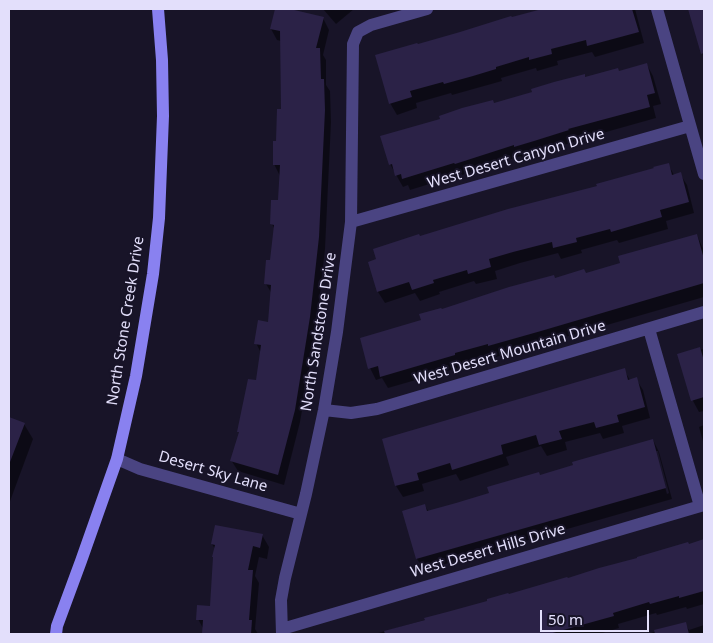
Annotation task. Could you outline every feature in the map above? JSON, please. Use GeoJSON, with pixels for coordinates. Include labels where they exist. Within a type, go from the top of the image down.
{"type":"FeatureCollection","features":[{"type":"Feature","properties":{"kind":"street","name":"North Stone Creek Drive"},"geometry":{"type":"LineString","coordinates":[[54,632],[117,459],[136,376],[153,274],[158,218],[163,116],[162,60],[158,9]]}},
{"type":"Feature","properties":{"kind":"street","name":"North Sandstone Drive"},"geometry":{"type":"LineString","coordinates":[[282,631],[282,600],[324,410],[352,222],[353,44],[358,32],[372,25],[427,9]]}},
{"type":"Feature","properties":{"kind":"street"},"geometry":{"type":"LineString","coordinates":[[657,9],[704,174]]}},
{"type":"Feature","properties":{"kind":"street","name":"West Desert Canyon Drive"},"geometry":{"type":"LineString","coordinates":[[352,222],[690,126]]}},
{"type":"Feature","properties":{"kind":"street","name":"West Desert Mountain Drive"},"geometry":{"type":"LineString","coordinates":[[324,410],[351,413],[377,409],[704,312]]}},
{"type":"Feature","properties":{"kind":"street"},"geometry":{"type":"LineString","coordinates":[[649,329],[702,506]]}},
{"type":"Feature","properties":{"kind":"street","name":"Desert Sky Lane"},"geometry":{"type":"LineString","coordinates":[[117,459],[140,469],[301,514]]}},
{"type":"Feature","properties":{"kind":"street","name":"West Desert Hills Drive"},"geometry":{"type":"LineString","coordinates":[[282,631],[702,506]]}},
{"type":"Feature","properties":{"kind":"building"},"geometry":{"type":"Polygon","coordinates":[[[275,9],[290,9],[324,17],[316,48],[320,48],[325,110],[319,237],[310,317],[295,410],[278,475],[230,461],[239,432],[237,432],[248,379],[256,380],[261,345],[254,344],[258,320],[268,322],[271,285],[264,284],[266,260],[270,260],[274,225],[270,224],[271,200],[278,200],[280,165],[273,165],[273,141],[276,141],[277,109],[281,109],[280,31],[270,29],[275,9]]]}},
{"type":"Feature","properties":{"kind":"building"},"geometry":{"type":"Polygon","coordinates":[[[542,9],[632,9],[639,32],[587,46],[586,40],[551,49],[552,54],[529,60],[529,57],[473,76],[410,91],[412,97],[389,104],[375,55],[542,9]]]}},
{"type":"Feature","properties":{"kind":"building"},"geometry":{"type":"Polygon","coordinates":[[[688,9],[704,9],[704,53],[701,54],[688,9]]]}},
{"type":"Feature","properties":{"kind":"building"},"geometry":{"type":"Polygon","coordinates":[[[647,63],[655,93],[647,95],[650,107],[568,129],[534,141],[514,147],[514,145],[402,179],[401,174],[395,176],[392,164],[389,165],[380,136],[440,119],[439,116],[462,108],[493,100],[494,103],[532,92],[531,89],[554,82],[585,74],[585,77],[618,68],[619,71],[647,63]]]}},
{"type":"Feature","properties":{"kind":"building"},"geometry":{"type":"Polygon","coordinates":[[[669,163],[672,175],[681,172],[689,202],[660,210],[662,217],[611,232],[610,229],[576,238],[577,242],[553,248],[552,242],[489,259],[491,267],[468,274],[467,270],[433,280],[434,283],[412,290],[409,282],[377,292],[368,262],[376,259],[373,249],[419,234],[420,236],[508,209],[597,186],[596,184],[669,163]]]}},
{"type":"Feature","properties":{"kind":"building"},"geometry":{"type":"Polygon","coordinates":[[[697,234],[704,259],[704,283],[488,346],[488,344],[455,353],[455,355],[380,377],[378,366],[368,369],[360,338],[421,320],[419,314],[442,309],[509,287],[554,275],[555,278],[584,269],[586,273],[620,263],[618,256],[697,234]]]}},
{"type":"Feature","properties":{"kind":"building"},"geometry":{"type":"Polygon","coordinates":[[[700,347],[704,361],[704,397],[691,401],[677,354],[700,347]]]}},
{"type":"Feature","properties":{"kind":"building"},"geometry":{"type":"Polygon","coordinates":[[[625,368],[628,380],[637,377],[645,407],[617,415],[619,422],[596,428],[594,422],[559,431],[562,439],[539,445],[536,435],[501,445],[503,454],[452,470],[450,463],[417,473],[419,480],[395,486],[382,439],[625,368]]]}},
{"type":"Feature","properties":{"kind":"building"},"geometry":{"type":"Polygon","coordinates":[[[9,417],[25,423],[10,462],[9,462],[9,417]]]}},
{"type":"Feature","properties":{"kind":"building"},"geometry":{"type":"Polygon","coordinates":[[[653,439],[666,488],[416,559],[402,511],[425,504],[427,511],[456,503],[489,493],[487,487],[539,472],[540,475],[573,465],[572,462],[653,439]]]}},
{"type":"Feature","properties":{"kind":"building"},"geometry":{"type":"Polygon","coordinates":[[[215,525],[263,534],[260,548],[253,546],[248,570],[253,570],[249,620],[252,620],[251,634],[202,634],[203,620],[196,620],[197,605],[210,606],[212,557],[215,545],[211,544],[215,525]]]}},
{"type":"Feature","properties":{"kind":"building"},"geometry":{"type":"Polygon","coordinates":[[[704,539],[704,591],[650,604],[649,602],[613,613],[614,616],[549,634],[385,634],[384,631],[487,601],[487,599],[704,539]]]}},
{"type":"Feature","properties":{"kind":"building"},"geometry":{"type":"Polygon","coordinates":[[[686,622],[689,634],[655,634],[654,630],[686,622]]]}}]}
